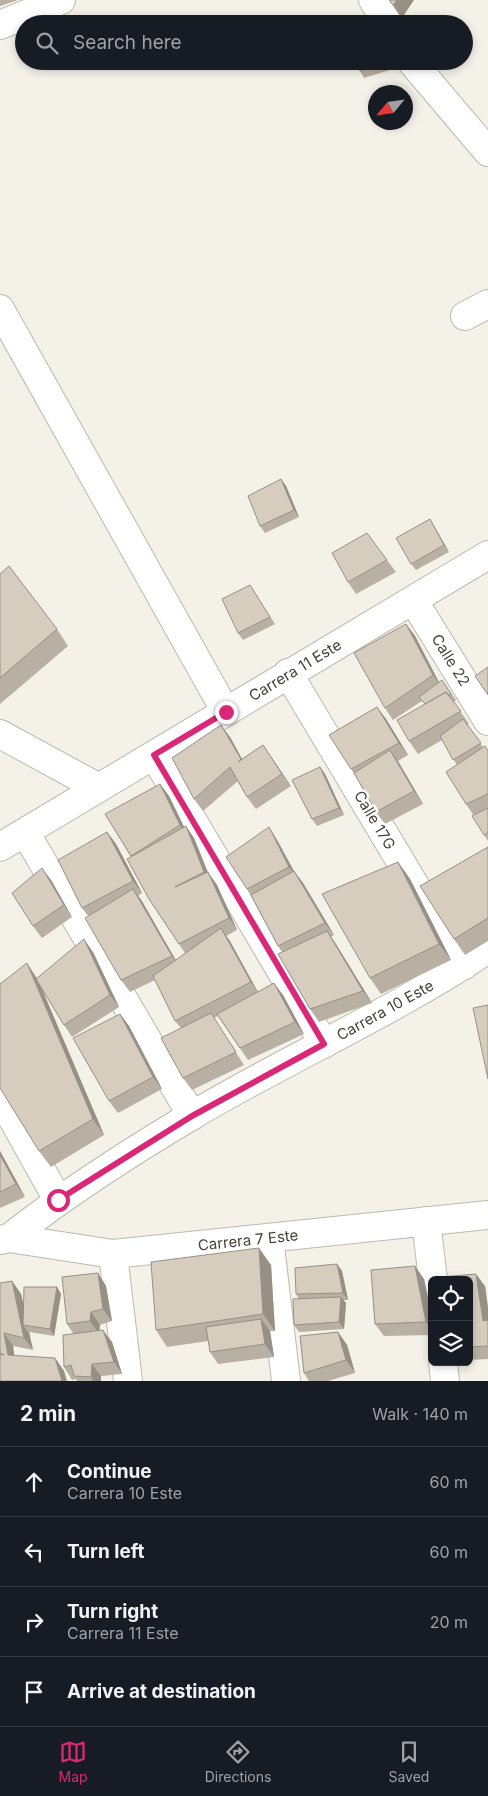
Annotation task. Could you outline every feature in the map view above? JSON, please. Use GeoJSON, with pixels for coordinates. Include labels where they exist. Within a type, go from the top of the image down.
{"type":"FeatureCollection","features":[{"type":"Feature","properties":{"kind":"street"},"geometry":{"type":"LineString","coordinates":[[24,15],[61,0]]}},
{"type":"Feature","properties":{"kind":"street"},"geometry":{"type":"LineString","coordinates":[[373,0],[382,15]]}},
{"type":"Feature","properties":{"kind":"street"},"geometry":{"type":"LineString","coordinates":[[0,25],[15,19]]}},
{"type":"Feature","properties":{"kind":"street"},"geometry":{"type":"LineString","coordinates":[[419,70],[488,152]]}},
{"type":"Feature","properties":{"kind":"street"},"geometry":{"type":"LineString","coordinates":[[0,309],[226,712]]}},
{"type":"Feature","properties":{"kind":"street","name":"Carrera 11 Este"},"geometry":{"type":"LineString","coordinates":[[0,847],[488,555]]}},
{"type":"Feature","properties":{"kind":"street","name":"Calle 22"},"geometry":{"type":"LineString","coordinates":[[413,600],[488,721]]}},
{"type":"Feature","properties":{"kind":"street","name":"Calle 17G"},"geometry":{"type":"LineString","coordinates":[[288,673],[463,966]]}},
{"type":"Feature","properties":{"kind":"street"},"geometry":{"type":"LineString","coordinates":[[0,734],[99,788]]}},
{"type":"Feature","properties":{"kind":"street"},"geometry":{"type":"LineString","coordinates":[[154,755],[324,1044]]}},
{"type":"Feature","properties":{"kind":"street"},"geometry":{"type":"LineString","coordinates":[[25,832],[192,1116]]}},
{"type":"Feature","properties":{"kind":"street","name":"Carrera 10 Este"},"geometry":{"type":"LineString","coordinates":[[5,1239],[58,1200],[192,1116],[463,966],[488,949]]}},
{"type":"Feature","properties":{"kind":"street"},"geometry":{"type":"LineString","coordinates":[[0,1096],[58,1200]]}},
{"type":"Feature","properties":{"kind":"street","name":"Carrera 7 Este"},"geometry":{"type":"LineString","coordinates":[[5,1239],[113,1254],[488,1215]]}},
{"type":"Feature","properties":{"kind":"street"},"geometry":{"type":"LineString","coordinates":[[426,1221],[433,1276]]}},
{"type":"Feature","properties":{"kind":"street"},"geometry":{"type":"LineString","coordinates":[[269,1238],[286,1381]]}},
{"type":"Feature","properties":{"kind":"street"},"geometry":{"type":"LineString","coordinates":[[113,1254],[128,1381]]}},
{"type":"Feature","properties":{"kind":"street"},"geometry":{"type":"LineString","coordinates":[[443,1366],[445,1381]]}},
{"type":"Feature","properties":{"kind":"building"},"geometry":{"type":"Polygon","coordinates":[[[389,0],[397,0],[393,5],[389,0]]]}},
{"type":"Feature","properties":{"kind":"building"},"geometry":{"type":"Polygon","coordinates":[[[281,479],[294,510],[260,526],[248,496],[281,479]]]}},
{"type":"Feature","properties":{"kind":"building"},"geometry":{"type":"Polygon","coordinates":[[[430,519],[444,545],[411,564],[396,538],[430,519]]]}},
{"type":"Feature","properties":{"kind":"building"},"geometry":{"type":"Polygon","coordinates":[[[367,533],[387,560],[348,582],[332,553],[367,533]]]}},
{"type":"Feature","properties":{"kind":"building"},"geometry":{"type":"Polygon","coordinates":[[[9,566],[57,629],[0,678],[0,574],[9,566]]]}},
{"type":"Feature","properties":{"kind":"building"},"geometry":{"type":"Polygon","coordinates":[[[250,585],[270,617],[238,633],[222,599],[250,585]]]}},
{"type":"Feature","properties":{"kind":"building"},"geometry":{"type":"Polygon","coordinates":[[[406,624],[433,675],[385,708],[354,653],[406,624]]]}},
{"type":"Feature","properties":{"kind":"building"},"geometry":{"type":"Polygon","coordinates":[[[488,667],[488,695],[475,676],[488,667]]]}},
{"type":"Feature","properties":{"kind":"building"},"geometry":{"type":"Polygon","coordinates":[[[442,680],[451,694],[448,695],[446,692],[425,704],[419,697],[442,680]]]}},
{"type":"Feature","properties":{"kind":"building"},"geometry":{"type":"Polygon","coordinates":[[[446,692],[461,711],[409,741],[397,720],[446,692]]]}},
{"type":"Feature","properties":{"kind":"building"},"geometry":{"type":"Polygon","coordinates":[[[377,707],[399,743],[351,769],[329,735],[377,707]]]}},
{"type":"Feature","properties":{"kind":"building"},"geometry":{"type":"Polygon","coordinates":[[[463,719],[481,743],[453,760],[440,736],[463,719]]]}},
{"type":"Feature","properties":{"kind":"building"},"geometry":{"type":"Polygon","coordinates":[[[221,725],[241,759],[238,762],[263,745],[282,774],[247,797],[230,767],[194,799],[172,758],[221,725]]]}},
{"type":"Feature","properties":{"kind":"building"},"geometry":{"type":"Polygon","coordinates":[[[485,746],[488,751],[488,794],[466,804],[446,772],[485,746]]]}},
{"type":"Feature","properties":{"kind":"building"},"geometry":{"type":"Polygon","coordinates":[[[390,750],[414,791],[376,812],[354,773],[390,750]]]}},
{"type":"Feature","properties":{"kind":"building"},"geometry":{"type":"Polygon","coordinates":[[[320,767],[339,808],[312,819],[292,780],[320,767]]]}},
{"type":"Feature","properties":{"kind":"building"},"geometry":{"type":"Polygon","coordinates":[[[160,784],[180,825],[131,856],[105,814],[160,784]]]}},
{"type":"Feature","properties":{"kind":"building"},"geometry":{"type":"Polygon","coordinates":[[[488,808],[488,832],[484,835],[472,816],[488,808]]]}},
{"type":"Feature","properties":{"kind":"building"},"geometry":{"type":"Polygon","coordinates":[[[186,826],[204,872],[175,887],[208,872],[229,918],[179,944],[149,899],[127,859],[186,826]]]}},
{"type":"Feature","properties":{"kind":"building"},"geometry":{"type":"Polygon","coordinates":[[[269,827],[289,867],[247,889],[226,857],[269,827]]]}},
{"type":"Feature","properties":{"kind":"building"},"geometry":{"type":"Polygon","coordinates":[[[107,832],[133,881],[82,908],[58,860],[107,832]]]}},
{"type":"Feature","properties":{"kind":"building"},"geometry":{"type":"Polygon","coordinates":[[[488,847],[488,918],[454,939],[420,886],[488,847]]]}},
{"type":"Feature","properties":{"kind":"building"},"geometry":{"type":"Polygon","coordinates":[[[398,862],[439,944],[370,978],[322,894],[398,862]]]}},
{"type":"Feature","properties":{"kind":"building"},"geometry":{"type":"Polygon","coordinates":[[[42,868],[64,905],[33,926],[12,893],[42,868]]]}},
{"type":"Feature","properties":{"kind":"building"},"geometry":{"type":"Polygon","coordinates":[[[294,871],[325,923],[278,946],[251,895],[294,871]]]}},
{"type":"Feature","properties":{"kind":"building"},"geometry":{"type":"Polygon","coordinates":[[[133,889],[172,956],[121,980],[85,918],[133,889]]]}},
{"type":"Feature","properties":{"kind":"building"},"geometry":{"type":"Polygon","coordinates":[[[221,928],[251,982],[175,1021],[153,976],[221,928]]]}},
{"type":"Feature","properties":{"kind":"building"},"geometry":{"type":"Polygon","coordinates":[[[327,931],[363,991],[310,1009],[278,954],[327,931]]]}},
{"type":"Feature","properties":{"kind":"building"},"geometry":{"type":"Polygon","coordinates":[[[84,939],[110,995],[64,1025],[36,979],[84,939]]]}},
{"type":"Feature","properties":{"kind":"building"},"geometry":{"type":"Polygon","coordinates":[[[27,963],[93,1119],[39,1151],[0,1088],[0,984],[27,963]]]}},
{"type":"Feature","properties":{"kind":"building"},"geometry":{"type":"Polygon","coordinates":[[[274,983],[295,1022],[240,1048],[217,1014],[274,983]]]}},
{"type":"Feature","properties":{"kind":"building"},"geometry":{"type":"Polygon","coordinates":[[[488,1005],[488,1079],[473,1008],[488,1005]]]}},
{"type":"Feature","properties":{"kind":"building"},"geometry":{"type":"Polygon","coordinates":[[[211,1013],[236,1052],[183,1078],[161,1038],[211,1013]]]}},
{"type":"Feature","properties":{"kind":"building"},"geometry":{"type":"Polygon","coordinates":[[[120,1014],[153,1077],[109,1101],[73,1038],[120,1014]]]}},
{"type":"Feature","properties":{"kind":"building"},"geometry":{"type":"Polygon","coordinates":[[[0,1155],[16,1184],[0,1192],[0,1155]]]}},
{"type":"Feature","properties":{"kind":"building"},"geometry":{"type":"Polygon","coordinates":[[[259,1248],[263,1314],[156,1330],[151,1262],[259,1248]]]}},
{"type":"Feature","properties":{"kind":"building"},"geometry":{"type":"Polygon","coordinates":[[[337,1264],[343,1293],[296,1294],[295,1268],[337,1264]]]}},
{"type":"Feature","properties":{"kind":"building"},"geometry":{"type":"Polygon","coordinates":[[[415,1266],[426,1322],[375,1324],[371,1270],[415,1266]]]}},
{"type":"Feature","properties":{"kind":"building"},"geometry":{"type":"Polygon","coordinates":[[[98,1273],[103,1309],[91,1312],[90,1321],[67,1324],[62,1277],[98,1273]]]}},
{"type":"Feature","properties":{"kind":"building"},"geometry":{"type":"Polygon","coordinates":[[[476,1274],[483,1321],[488,1320],[488,1346],[473,1347],[473,1276],[453,1276],[476,1274]]]}},
{"type":"Feature","properties":{"kind":"building"},"geometry":{"type":"Polygon","coordinates":[[[12,1281],[24,1338],[4,1333],[8,1355],[55,1358],[62,1381],[0,1381],[0,1354],[4,1355],[0,1353],[0,1283],[12,1281]]]}},
{"type":"Feature","properties":{"kind":"building"},"geometry":{"type":"Polygon","coordinates":[[[24,1287],[57,1287],[50,1329],[23,1325],[24,1287]]]}},
{"type":"Feature","properties":{"kind":"building"},"geometry":{"type":"Polygon","coordinates":[[[341,1297],[339,1322],[294,1325],[293,1299],[341,1297]]]}},
{"type":"Feature","properties":{"kind":"building"},"geometry":{"type":"Polygon","coordinates":[[[261,1319],[265,1344],[210,1352],[206,1327],[261,1319]]]}},
{"type":"Feature","properties":{"kind":"building"},"geometry":{"type":"Polygon","coordinates":[[[103,1330],[114,1362],[92,1364],[91,1377],[74,1376],[71,1365],[64,1367],[63,1335],[103,1330]]]}},
{"type":"Feature","properties":{"kind":"building"},"geometry":{"type":"Polygon","coordinates":[[[338,1332],[346,1360],[304,1373],[300,1336],[338,1332]]]}},
{"type":"Feature","properties":{"kind":"route"},"geometry":{"type":"LineString","coordinates":[[58,1200],[192,1116],[324,1044],[154,755],[226,712]]}}]}
